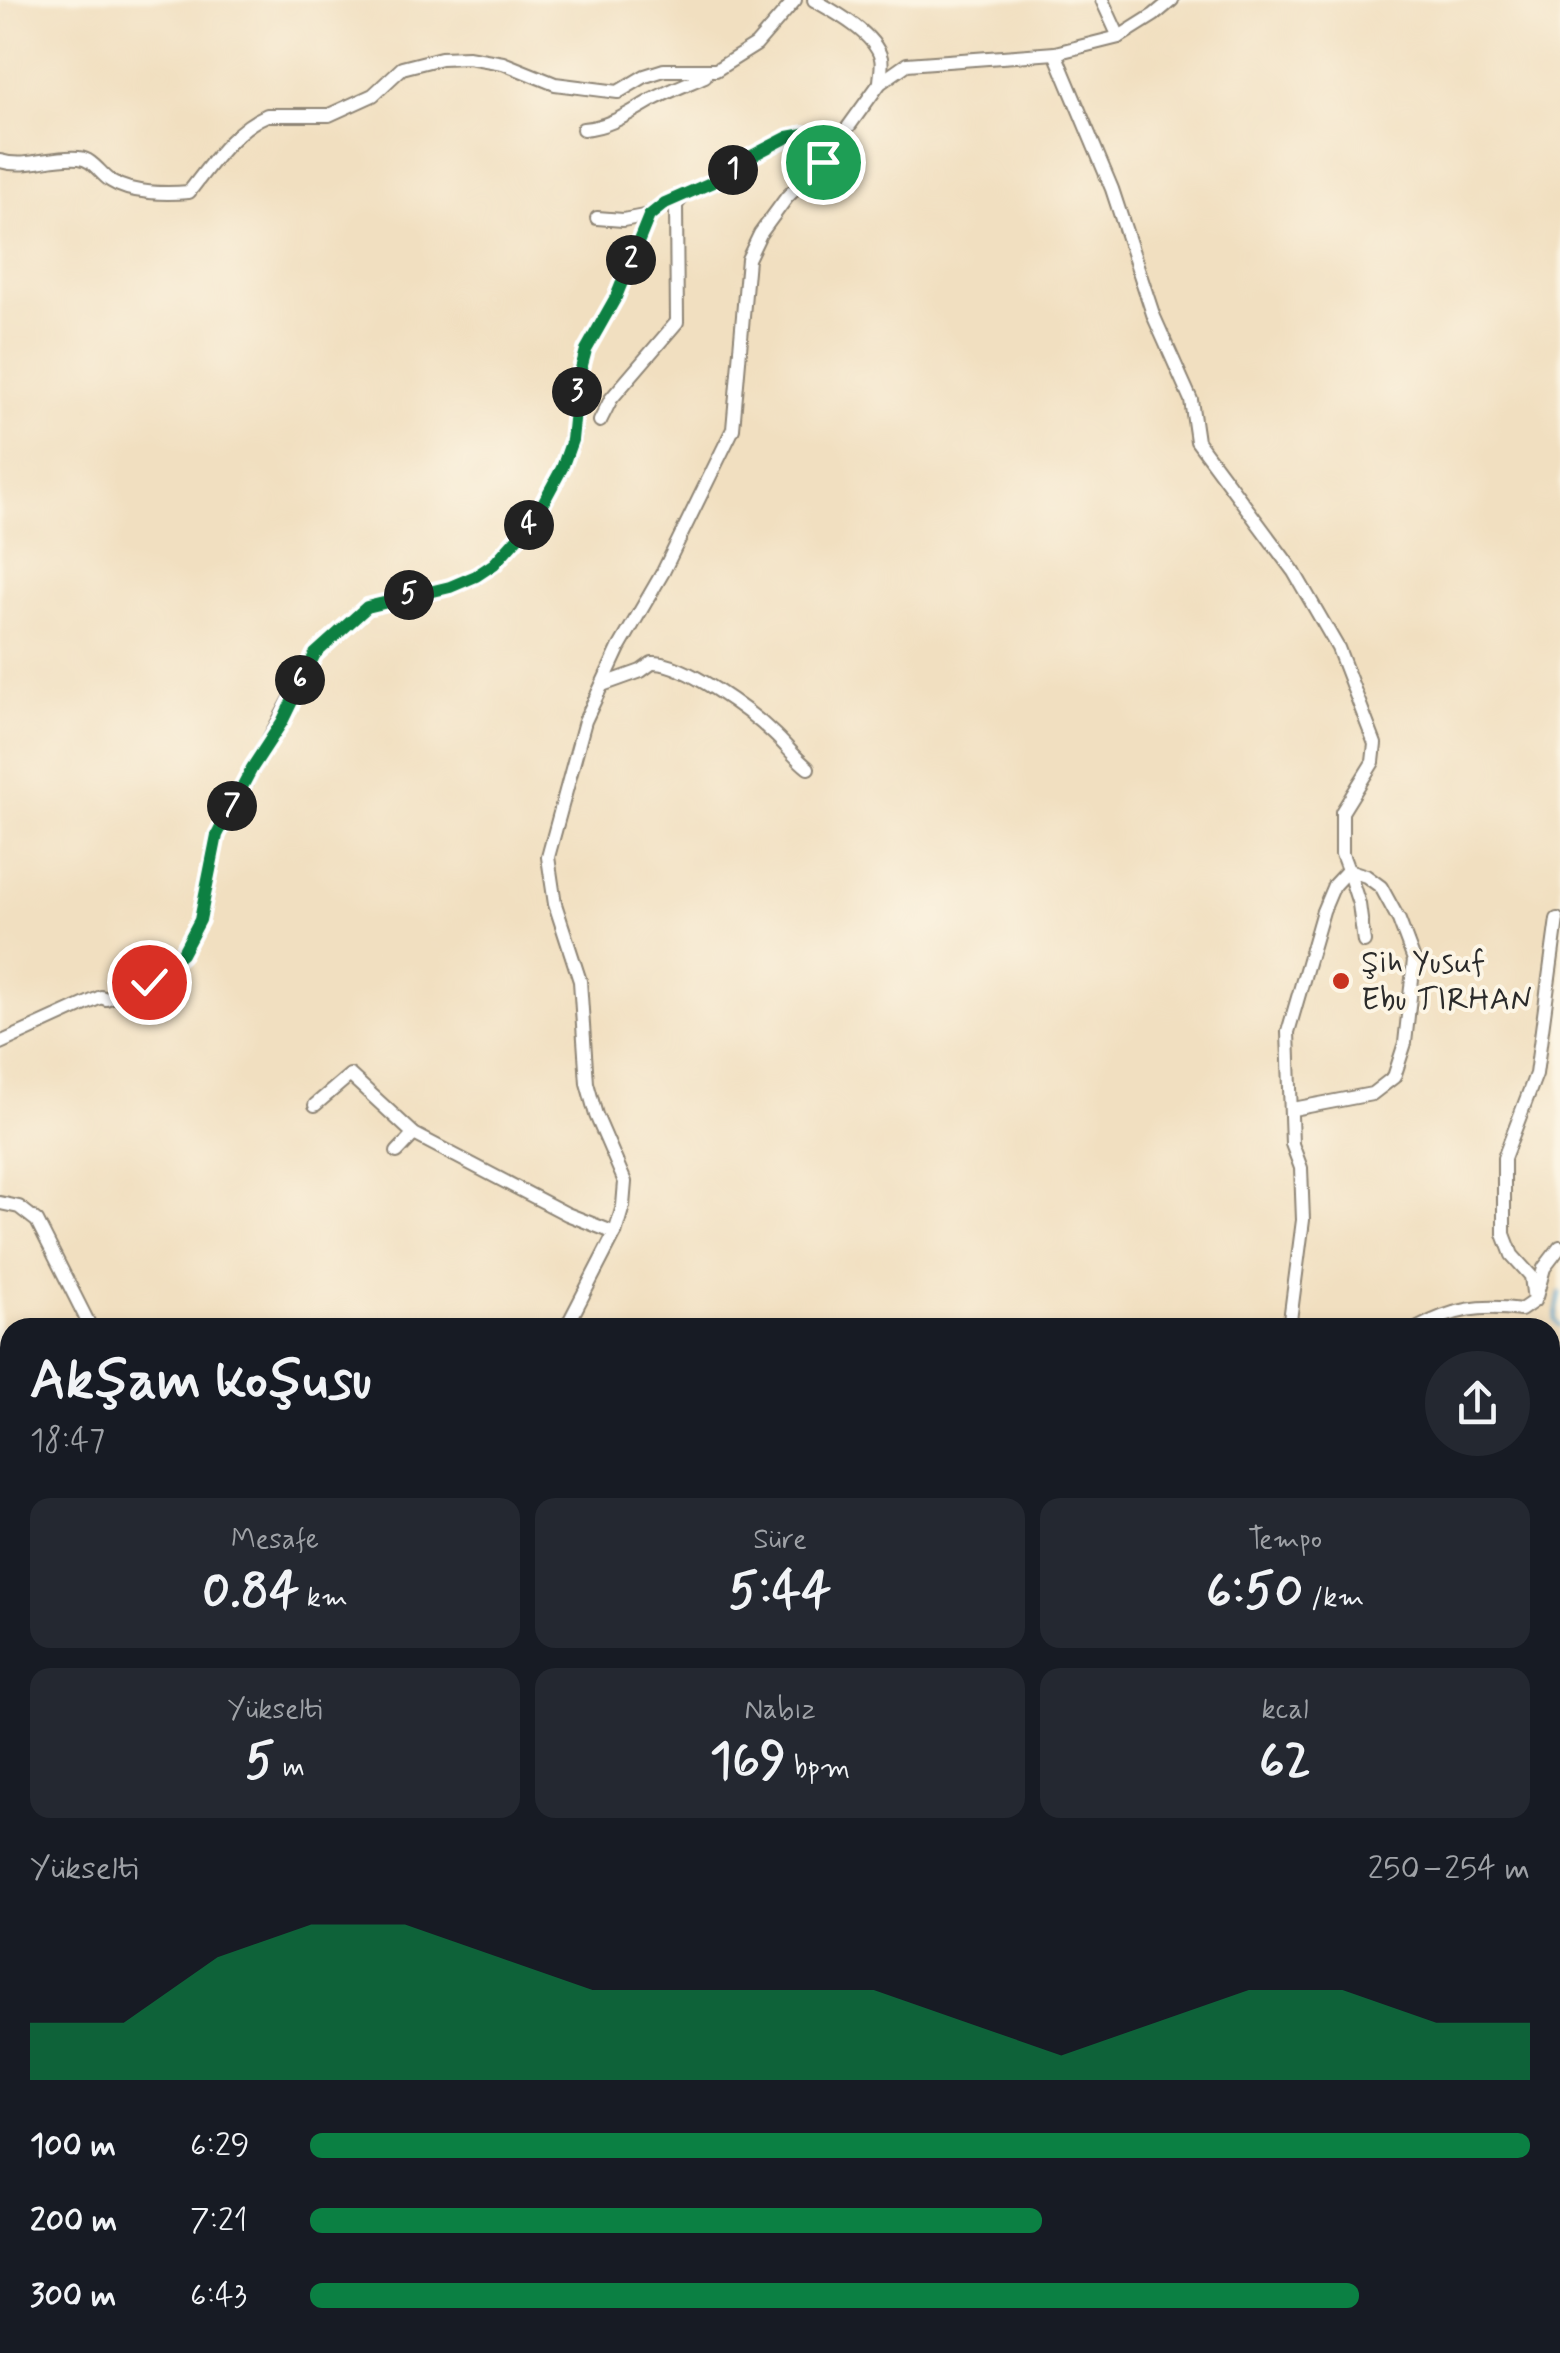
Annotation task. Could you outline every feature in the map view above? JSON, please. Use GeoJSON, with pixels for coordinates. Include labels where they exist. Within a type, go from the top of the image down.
{"type":"FeatureCollection","features":[{"type":"Feature","properties":{"kind":"street"},"geometry":{"type":"LineString","coordinates":[[583,129],[624,117],[716,70],[756,45],[796,0]]}},
{"type":"Feature","properties":{"kind":"street"},"geometry":{"type":"LineString","coordinates":[[814,0],[848,21],[871,42],[881,58],[880,82]]}},
{"type":"Feature","properties":{"kind":"street"},"geometry":{"type":"LineString","coordinates":[[1102,0],[1119,37]]}},
{"type":"Feature","properties":{"kind":"street"},"geometry":{"type":"LineString","coordinates":[[1112,0],[1119,37]]}},
{"type":"Feature","properties":{"kind":"street"},"geometry":{"type":"LineString","coordinates":[[571,1318],[615,1233],[625,1182],[596,1115],[588,1083],[580,981],[555,904],[548,857],[585,721],[733,429],[748,259],[760,234],[787,197],[823,162],[880,82],[907,64],[1056,53],[1119,37],[1172,0]]}},
{"type":"Feature","properties":{"kind":"street"},"geometry":{"type":"LineString","coordinates":[[1056,53],[1112,189],[1154,317],[1192,400],[1197,442],[1294,572],[1338,648],[1375,744],[1373,762],[1342,812],[1342,854],[1359,904],[1364,942]]}},
{"type":"Feature","properties":{"kind":"street"},"geometry":{"type":"LineString","coordinates":[[0,161],[12,164],[76,157],[87,160],[114,184],[190,192],[242,129],[257,119],[267,115],[330,115],[372,96],[402,68],[441,58],[485,60],[554,84],[618,92],[664,70],[716,70]]}},
{"type":"Feature","properties":{"kind":"street"},"geometry":{"type":"LineString","coordinates":[[597,218],[649,216],[687,192],[722,178],[744,160],[788,137],[804,134],[840,140]]}},
{"type":"Feature","properties":{"kind":"street"},"geometry":{"type":"LineString","coordinates":[[600,422],[611,399],[676,322],[676,205],[687,192]]}},
{"type":"Feature","properties":{"kind":"street"},"geometry":{"type":"LineString","coordinates":[[0,1043],[101,998],[149,982],[182,954],[200,920],[217,835],[252,768],[282,722],[315,654],[367,607],[450,587],[476,576],[494,564],[535,518],[572,440],[578,380],[586,350],[616,297],[649,216]]}},
{"type":"Feature","properties":{"kind":"street"},"geometry":{"type":"LineString","coordinates":[[602,685],[652,663],[669,664],[724,696],[777,736],[808,768]]}},
{"type":"Feature","properties":{"kind":"street"},"geometry":{"type":"LineString","coordinates":[[1289,1318],[1303,1220],[1301,1168],[1292,1144],[1294,1110],[1289,1090],[1288,1032],[1323,910],[1334,886],[1348,870]]}},
{"type":"Feature","properties":{"kind":"street"},"geometry":{"type":"LineString","coordinates":[[1294,1110],[1372,1094],[1394,1077],[1405,1043],[1414,960],[1399,920],[1381,888],[1366,876],[1348,870]]}},
{"type":"Feature","properties":{"kind":"street"},"geometry":{"type":"LineString","coordinates":[[1534,1301],[1532,1276],[1512,1255],[1504,1234],[1504,1158],[1536,1074],[1557,920]]}},
{"type":"Feature","properties":{"kind":"street"},"geometry":{"type":"LineString","coordinates":[[315,1105],[350,1074],[414,1134],[567,1214],[615,1233]]}},
{"type":"Feature","properties":{"kind":"street"},"geometry":{"type":"LineString","coordinates":[[397,1152],[414,1134]]}},
{"type":"Feature","properties":{"kind":"street"},"geometry":{"type":"LineString","coordinates":[[0,1203],[19,1207],[37,1221],[85,1318]]}},
{"type":"Feature","properties":{"kind":"street"},"geometry":{"type":"LineString","coordinates":[[1439,1318],[1458,1309],[1491,1306],[1522,1310],[1540,1292],[1544,1268],[1560,1247]]}},
{"type":"Feature","properties":{"kind":"waterway"},"geometry":{"type":"LineString","coordinates":[[1555,1318],[1560,1292]]}},
{"type":"Feature","properties":{"kind":"place","name":"Şih Yusuf Ebu TIRHAN"},"geometry":{"type":"Point","coordinates":[1341,981]}},
{"type":"Feature","properties":{"kind":"route"},"geometry":{"type":"LineString","coordinates":[[149,982],[182,954],[200,920],[217,835],[252,768],[282,722],[315,654],[367,607],[450,587],[476,576],[494,564],[535,518],[572,440],[578,380],[586,350],[616,297],[649,216],[665,203],[722,178],[763,148],[788,137],[804,134],[840,140],[823,162]]}}]}
